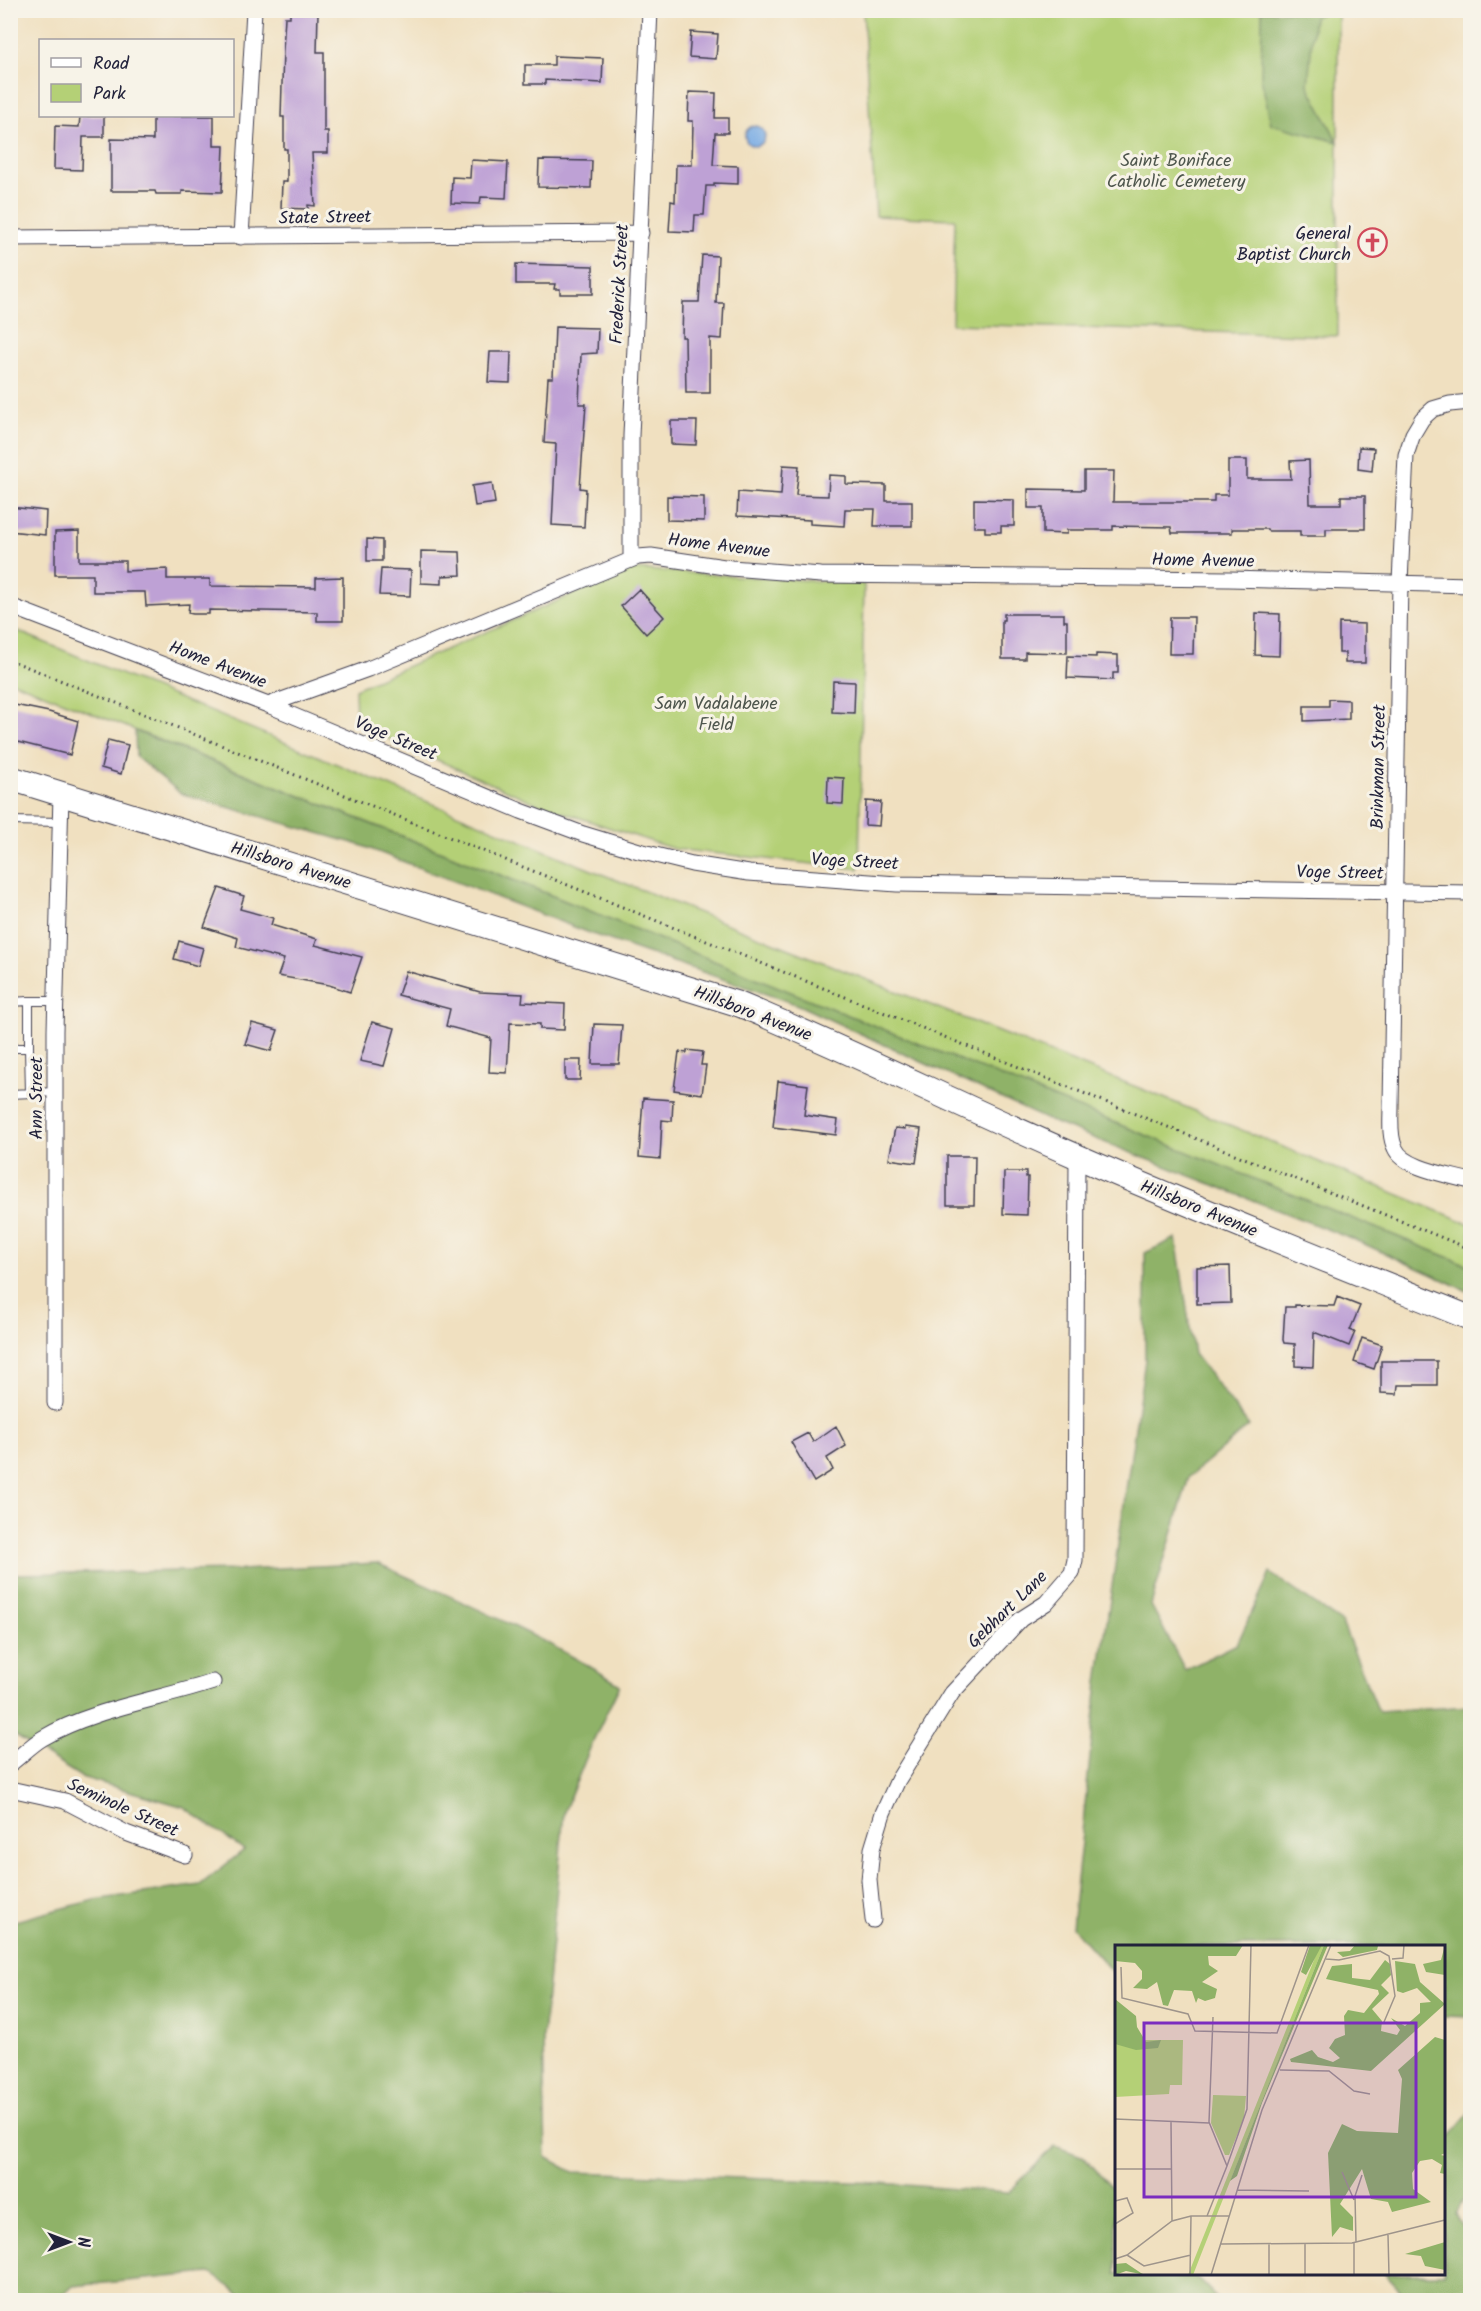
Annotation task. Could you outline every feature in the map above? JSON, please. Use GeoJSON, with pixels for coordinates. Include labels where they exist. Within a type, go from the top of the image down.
{"type":"FeatureCollection","features":[{"type":"Feature","properties":{"kind":"main road","name":"Hillsboro Avenue"},"geometry":{"type":"LineString","coordinates":[[13,779],[738,1004],[793,1026],[1077,1157],[1470,1318]]}},
{"type":"Feature","properties":{"kind":"street"},"geometry":{"type":"LineString","coordinates":[[241,237],[254,10]]}},
{"type":"Feature","properties":{"kind":"street","name":"Frederick Street"},"geometry":{"type":"LineString","coordinates":[[631,559],[631,436],[650,10]]}},
{"type":"Feature","properties":{"kind":"street","name":"State Street"},"geometry":{"type":"LineString","coordinates":[[10,238],[640,233]]}},
{"type":"Feature","properties":{"kind":"street","name":"Brinkman Street"},"geometry":{"type":"LineString","coordinates":[[1470,402],[1433,409],[1422,418],[1413,434],[1406,455],[1400,582],[1391,1132],[1395,1150],[1411,1165],[1470,1181]]}},
{"type":"Feature","properties":{"kind":"street","name":"Home Avenue"},"geometry":{"type":"LineString","coordinates":[[10,606],[268,705],[369,669],[631,559],[651,556],[731,568],[821,575],[1400,582],[1470,585]]}},
{"type":"Feature","properties":{"kind":"street","name":"Voge Street"},"geometry":{"type":"LineString","coordinates":[[268,705],[520,811],[594,838],[639,852],[692,864],[749,873],[897,884],[1470,893]]}},
{"type":"Feature","properties":{"kind":"street","name":"Ann Street"},"geometry":{"type":"LineString","coordinates":[[55,1403],[55,1092],[61,794]]}},
{"type":"Feature","properties":{"kind":"street","name":"Gebhart Lane"},"geometry":{"type":"LineString","coordinates":[[873,1920],[869,1880],[872,1848],[883,1813],[898,1780],[952,1693],[1021,1619],[1046,1603],[1071,1573],[1075,1560],[1077,1157]]}},
{"type":"Feature","properties":{"kind":"street"},"geometry":{"type":"LineString","coordinates":[[10,1764],[43,1738],[103,1712],[213,1682]]}},
{"type":"Feature","properties":{"kind":"street","name":"Seminole Street"},"geometry":{"type":"LineString","coordinates":[[10,1789],[65,1801],[126,1833],[185,1855]]}},
{"type":"Feature","properties":{"kind":"lane"},"geometry":{"type":"LineString","coordinates":[[10,809],[13,779]]}},
{"type":"Feature","properties":{"kind":"lane"},"geometry":{"type":"LineString","coordinates":[[10,821],[61,822]]}},
{"type":"Feature","properties":{"kind":"lane"},"geometry":{"type":"LineString","coordinates":[[29,1001],[30,1093]]}},
{"type":"Feature","properties":{"kind":"lane"},"geometry":{"type":"LineString","coordinates":[[10,1002],[56,1001]]}},
{"type":"Feature","properties":{"kind":"lane"},"geometry":{"type":"LineString","coordinates":[[10,1048],[29,1048]]}},
{"type":"Feature","properties":{"kind":"lane"},"geometry":{"type":"LineString","coordinates":[[10,1094],[55,1092]]}},
{"type":"Feature","properties":{"kind":"path"},"geometry":{"type":"LineString","coordinates":[[10,660],[1470,1249]]}},
{"type":"Feature","properties":{"kind":"green space","name":"Saint Boniface Catholic Cemetery"},"geometry":{"type":"Polygon","coordinates":[[[863,11],[1338,11],[1338,336],[952,324],[955,219],[876,216],[863,11]]]}},
{"type":"Feature","properties":{"kind":"green space"},"geometry":{"type":"Polygon","coordinates":[[[1262,11],[1329,11],[1314,17],[1308,85],[1338,142],[1271,124],[1261,78],[1262,11]]]}},
{"type":"Feature","properties":{"kind":"green space","name":"Sam Vadalabene Field"},"geometry":{"type":"Polygon","coordinates":[[[631,569],[864,584],[859,869],[674,849],[538,804],[389,739],[356,720],[355,689],[631,569]]]}},
{"type":"Feature","properties":{"kind":"green space"},"geometry":{"type":"Polygon","coordinates":[[[10,628],[589,869],[1154,1094],[1470,1224],[1470,1266],[533,888],[11,681],[10,628]]]}},
{"type":"Feature","properties":{"kind":"green space"},"geometry":{"type":"Polygon","coordinates":[[[135,731],[533,888],[1470,1266],[1470,1292],[1362,1243],[1050,1121],[798,1005],[595,935],[360,845],[182,794],[136,757],[135,731]]]}},
{"type":"Feature","properties":{"kind":"green space"},"geometry":{"type":"Polygon","coordinates":[[[1176,1238],[1194,1354],[1249,1426],[1189,1477],[1151,1605],[1185,1670],[1237,1644],[1270,1573],[1342,1623],[1379,1712],[1470,1706],[1470,2017],[1445,2016],[1445,1945],[1115,1945],[1115,1975],[1072,1927],[1098,1682],[1145,1360],[1145,1253],[1176,1238]]]}},
{"type":"Feature","properties":{"kind":"green space"},"geometry":{"type":"Polygon","coordinates":[[[377,1563],[531,1635],[620,1685],[593,1741],[564,1812],[543,2038],[546,2157],[573,2172],[880,2183],[1008,2193],[1055,2146],[1084,2157],[1115,2191],[1115,2275],[1195,2275],[1219,2300],[249,2300],[210,2273],[73,2286],[58,2300],[11,2300],[11,1922],[94,1900],[200,1885],[244,1850],[184,1807],[81,1777],[11,1733],[11,1574],[240,1570],[377,1563]]]}},
{"type":"Feature","properties":{"kind":"green space"},"geometry":{"type":"Polygon","coordinates":[[[1470,2112],[1470,2187],[1456,2214],[1470,2243],[1470,2300],[1409,2300],[1386,2275],[1445,2275],[1445,2143],[1470,2112]]]}},
{"type":"Feature","properties":{"kind":"water"},"geometry":{"type":"Polygon","coordinates":[[[755,126],[762,129],[765,136],[762,143],[755,146],[748,143],[745,136],[748,129],[755,126]]]}},
{"type":"Feature","properties":{"kind":"building"},"geometry":{"type":"Polygon","coordinates":[[[290,11],[318,12],[317,52],[324,52],[324,131],[328,131],[328,153],[312,153],[315,206],[308,205],[308,209],[281,208],[282,182],[287,182],[287,149],[284,149],[284,117],[281,117],[283,51],[285,17],[290,17],[290,11]]]}},
{"type":"Feature","properties":{"kind":"building"},"geometry":{"type":"Polygon","coordinates":[[[691,32],[718,34],[716,59],[689,57],[691,32]]]}},
{"type":"Feature","properties":{"kind":"building"},"geometry":{"type":"Polygon","coordinates":[[[554,56],[603,58],[602,83],[545,80],[545,84],[525,84],[525,65],[554,65],[554,56]]]}},
{"type":"Feature","properties":{"kind":"building"},"geometry":{"type":"Polygon","coordinates":[[[689,92],[716,93],[715,118],[728,118],[728,133],[715,133],[713,165],[738,166],[738,184],[714,183],[714,186],[706,186],[704,215],[695,215],[694,232],[669,231],[671,201],[675,202],[676,165],[692,165],[693,121],[688,121],[689,92]]]}},
{"type":"Feature","properties":{"kind":"building"},"geometry":{"type":"Polygon","coordinates":[[[80,117],[104,117],[104,137],[83,137],[82,170],[54,169],[55,126],[79,127],[80,117]]]}},
{"type":"Feature","properties":{"kind":"building"},"geometry":{"type":"Polygon","coordinates":[[[153,117],[214,117],[214,146],[224,146],[222,192],[182,191],[182,194],[156,194],[155,191],[111,191],[111,139],[153,140],[153,117]]]}},
{"type":"Feature","properties":{"kind":"building"},"geometry":{"type":"Polygon","coordinates":[[[471,160],[508,162],[506,198],[481,197],[480,204],[451,203],[452,177],[470,178],[471,160]]]}},
{"type":"Feature","properties":{"kind":"building"},"geometry":{"type":"Polygon","coordinates":[[[539,160],[592,161],[591,188],[538,187],[539,160]]]}},
{"type":"Feature","properties":{"kind":"building"},"geometry":{"type":"Polygon","coordinates":[[[702,255],[718,256],[716,303],[724,303],[722,339],[710,338],[710,393],[686,393],[685,337],[682,337],[683,302],[699,302],[702,255]]]}},
{"type":"Feature","properties":{"kind":"building"},"geometry":{"type":"Polygon","coordinates":[[[516,264],[593,266],[593,294],[560,294],[560,289],[554,289],[555,284],[516,284],[516,264]]]}},
{"type":"Feature","properties":{"kind":"building"},"geometry":{"type":"Polygon","coordinates":[[[555,327],[598,328],[597,353],[581,354],[579,404],[586,404],[580,488],[586,489],[584,527],[552,525],[556,444],[544,443],[548,378],[553,378],[555,327]]]}},
{"type":"Feature","properties":{"kind":"building"},"geometry":{"type":"Polygon","coordinates":[[[490,352],[511,352],[510,383],[488,382],[490,352]]]}},
{"type":"Feature","properties":{"kind":"building"},"geometry":{"type":"Polygon","coordinates":[[[671,421],[697,421],[696,445],[671,444],[671,421]]]}},
{"type":"Feature","properties":{"kind":"building"},"geometry":{"type":"Polygon","coordinates":[[[1359,447],[1374,448],[1372,471],[1358,469],[1359,447]]]}},
{"type":"Feature","properties":{"kind":"building"},"geometry":{"type":"Polygon","coordinates":[[[1228,460],[1247,460],[1247,479],[1291,479],[1290,461],[1309,460],[1310,504],[1341,504],[1341,496],[1365,496],[1365,529],[1326,529],[1326,536],[1300,536],[1300,531],[1268,531],[1267,529],[1232,529],[1232,533],[1172,533],[1171,527],[1113,526],[1113,530],[1067,530],[1067,534],[1043,533],[1043,508],[1028,508],[1028,489],[1084,490],[1084,471],[1114,471],[1113,502],[1214,502],[1214,495],[1228,495],[1228,460]]]}},
{"type":"Feature","properties":{"kind":"building"},"geometry":{"type":"Polygon","coordinates":[[[783,465],[799,466],[796,495],[828,496],[829,475],[846,476],[846,484],[886,485],[886,501],[912,501],[912,526],[874,526],[875,509],[845,509],[844,526],[810,524],[810,520],[737,516],[738,492],[781,495],[783,465]]]}},
{"type":"Feature","properties":{"kind":"building"},"geometry":{"type":"Polygon","coordinates":[[[492,483],[495,503],[475,506],[472,486],[492,483]]]}},
{"type":"Feature","properties":{"kind":"building"},"geometry":{"type":"Polygon","coordinates":[[[667,496],[704,497],[704,521],[667,520],[667,496]]]}},
{"type":"Feature","properties":{"kind":"building"},"geometry":{"type":"Polygon","coordinates":[[[974,499],[1014,500],[1014,526],[1001,526],[1001,532],[985,532],[985,527],[974,527],[974,499]]]}},
{"type":"Feature","properties":{"kind":"building"},"geometry":{"type":"Polygon","coordinates":[[[10,507],[46,511],[45,535],[10,531],[10,507]]]}},
{"type":"Feature","properties":{"kind":"building"},"geometry":{"type":"Polygon","coordinates":[[[79,531],[79,561],[125,561],[125,571],[167,569],[167,579],[210,579],[210,586],[316,587],[316,578],[343,577],[343,621],[317,621],[317,612],[209,610],[209,614],[193,614],[188,613],[189,604],[146,606],[145,592],[93,592],[93,575],[55,575],[55,532],[79,531]]]}},
{"type":"Feature","properties":{"kind":"building"},"geometry":{"type":"Polygon","coordinates":[[[367,539],[382,540],[382,561],[367,561],[367,539]]]}},
{"type":"Feature","properties":{"kind":"building"},"geometry":{"type":"Polygon","coordinates":[[[421,551],[460,552],[461,575],[442,576],[442,584],[421,583],[421,551]]]}},
{"type":"Feature","properties":{"kind":"building"},"geometry":{"type":"Polygon","coordinates":[[[381,569],[411,570],[410,596],[379,595],[381,569]]]}},
{"type":"Feature","properties":{"kind":"building"},"geometry":{"type":"Polygon","coordinates":[[[639,589],[664,617],[646,634],[621,606],[639,589]]]}},
{"type":"Feature","properties":{"kind":"building"},"geometry":{"type":"Polygon","coordinates":[[[1256,613],[1280,614],[1279,656],[1255,655],[1256,613]]]}},
{"type":"Feature","properties":{"kind":"building"},"geometry":{"type":"Polygon","coordinates":[[[1004,614],[1064,614],[1064,621],[1067,621],[1067,653],[1025,652],[1025,659],[1002,659],[1004,614]]]}},
{"type":"Feature","properties":{"kind":"building"},"geometry":{"type":"Polygon","coordinates":[[[1170,617],[1194,617],[1193,654],[1169,654],[1170,617]]]}},
{"type":"Feature","properties":{"kind":"building"},"geometry":{"type":"Polygon","coordinates":[[[1339,623],[1365,624],[1365,663],[1345,663],[1345,653],[1339,653],[1339,623]]]}},
{"type":"Feature","properties":{"kind":"building"},"geometry":{"type":"Polygon","coordinates":[[[1096,654],[1118,655],[1118,673],[1113,673],[1113,680],[1067,678],[1068,656],[1096,657],[1096,654]]]}},
{"type":"Feature","properties":{"kind":"building"},"geometry":{"type":"Polygon","coordinates":[[[833,681],[855,682],[854,713],[832,712],[833,681]]]}},
{"type":"Feature","properties":{"kind":"building"},"geometry":{"type":"Polygon","coordinates":[[[1329,699],[1349,700],[1349,719],[1304,721],[1304,706],[1329,706],[1329,699]]]}},
{"type":"Feature","properties":{"kind":"building"},"geometry":{"type":"Polygon","coordinates":[[[10,704],[78,721],[70,755],[10,740],[10,704]]]}},
{"type":"Feature","properties":{"kind":"building"},"geometry":{"type":"Polygon","coordinates":[[[108,740],[128,745],[121,774],[101,768],[108,740]]]}},
{"type":"Feature","properties":{"kind":"building"},"geometry":{"type":"Polygon","coordinates":[[[828,777],[844,778],[843,804],[827,803],[828,777]]]}},
{"type":"Feature","properties":{"kind":"building"},"geometry":{"type":"Polygon","coordinates":[[[866,801],[881,802],[879,826],[865,825],[866,801]]]}},
{"type":"Feature","properties":{"kind":"building"},"geometry":{"type":"Polygon","coordinates":[[[219,888],[244,896],[240,909],[273,918],[271,925],[317,939],[315,945],[362,957],[350,992],[329,985],[278,976],[284,959],[236,947],[238,938],[204,927],[219,888]]]}},
{"type":"Feature","properties":{"kind":"building"},"geometry":{"type":"Polygon","coordinates":[[[179,941],[203,948],[198,966],[174,959],[179,941]]]}},
{"type":"Feature","properties":{"kind":"building"},"geometry":{"type":"Polygon","coordinates":[[[406,971],[480,992],[523,994],[522,1002],[565,1004],[564,1030],[540,1029],[540,1024],[510,1023],[507,1073],[489,1072],[491,1038],[446,1026],[450,1009],[398,995],[406,971]]]}},
{"type":"Feature","properties":{"kind":"building"},"geometry":{"type":"Polygon","coordinates":[[[372,1022],[395,1028],[384,1066],[360,1061],[372,1022]]]}},
{"type":"Feature","properties":{"kind":"building"},"geometry":{"type":"Polygon","coordinates":[[[252,1023],[278,1030],[271,1051],[245,1044],[252,1023]]]}},
{"type":"Feature","properties":{"kind":"building"},"geometry":{"type":"Polygon","coordinates":[[[594,1024],[622,1025],[619,1064],[592,1064],[594,1024]]]}},
{"type":"Feature","properties":{"kind":"building"},"geometry":{"type":"Polygon","coordinates":[[[687,1050],[703,1052],[701,1065],[706,1065],[702,1094],[674,1090],[679,1052],[687,1053],[687,1050]]]}},
{"type":"Feature","properties":{"kind":"building"},"geometry":{"type":"Polygon","coordinates":[[[565,1060],[581,1060],[580,1080],[565,1080],[565,1060]]]}},
{"type":"Feature","properties":{"kind":"building"},"geometry":{"type":"Polygon","coordinates":[[[778,1081],[808,1085],[804,1115],[838,1120],[836,1135],[773,1127],[778,1081]]]}},
{"type":"Feature","properties":{"kind":"building"},"geometry":{"type":"Polygon","coordinates":[[[643,1098],[673,1100],[672,1121],[662,1120],[660,1159],[639,1157],[643,1098]]]}},
{"type":"Feature","properties":{"kind":"building"},"geometry":{"type":"Polygon","coordinates":[[[905,1127],[921,1129],[916,1163],[889,1159],[895,1128],[905,1129],[905,1127]]]}},
{"type":"Feature","properties":{"kind":"building"},"geometry":{"type":"Polygon","coordinates":[[[947,1156],[975,1156],[974,1205],[947,1205],[947,1156]]]}},
{"type":"Feature","properties":{"kind":"building"},"geometry":{"type":"Polygon","coordinates":[[[1004,1172],[1026,1172],[1026,1177],[1028,1177],[1027,1215],[1003,1214],[1004,1172]]]}},
{"type":"Feature","properties":{"kind":"building"},"geometry":{"type":"Polygon","coordinates":[[[1230,1266],[1231,1303],[1197,1304],[1197,1267],[1230,1266]]]}},
{"type":"Feature","properties":{"kind":"building"},"geometry":{"type":"Polygon","coordinates":[[[1337,1297],[1360,1306],[1350,1330],[1355,1332],[1349,1346],[1314,1332],[1313,1367],[1295,1366],[1295,1344],[1284,1343],[1283,1340],[1285,1307],[1334,1306],[1337,1297]]]}},
{"type":"Feature","properties":{"kind":"building"},"geometry":{"type":"Polygon","coordinates":[[[1362,1338],[1382,1345],[1374,1369],[1354,1362],[1362,1338]]]}},
{"type":"Feature","properties":{"kind":"building"},"geometry":{"type":"Polygon","coordinates":[[[1381,1361],[1437,1361],[1437,1385],[1398,1385],[1397,1394],[1381,1393],[1381,1361]]]}},
{"type":"Feature","properties":{"kind":"building"},"geometry":{"type":"Polygon","coordinates":[[[836,1426],[846,1446],[827,1458],[833,1470],[814,1482],[791,1442],[808,1433],[813,1442],[836,1426]]]}},
{"type":"Feature","properties":{"kind":"place","name":"General Baptist Church"},"geometry":{"type":"Point","coordinates":[1372,243]}}]}
